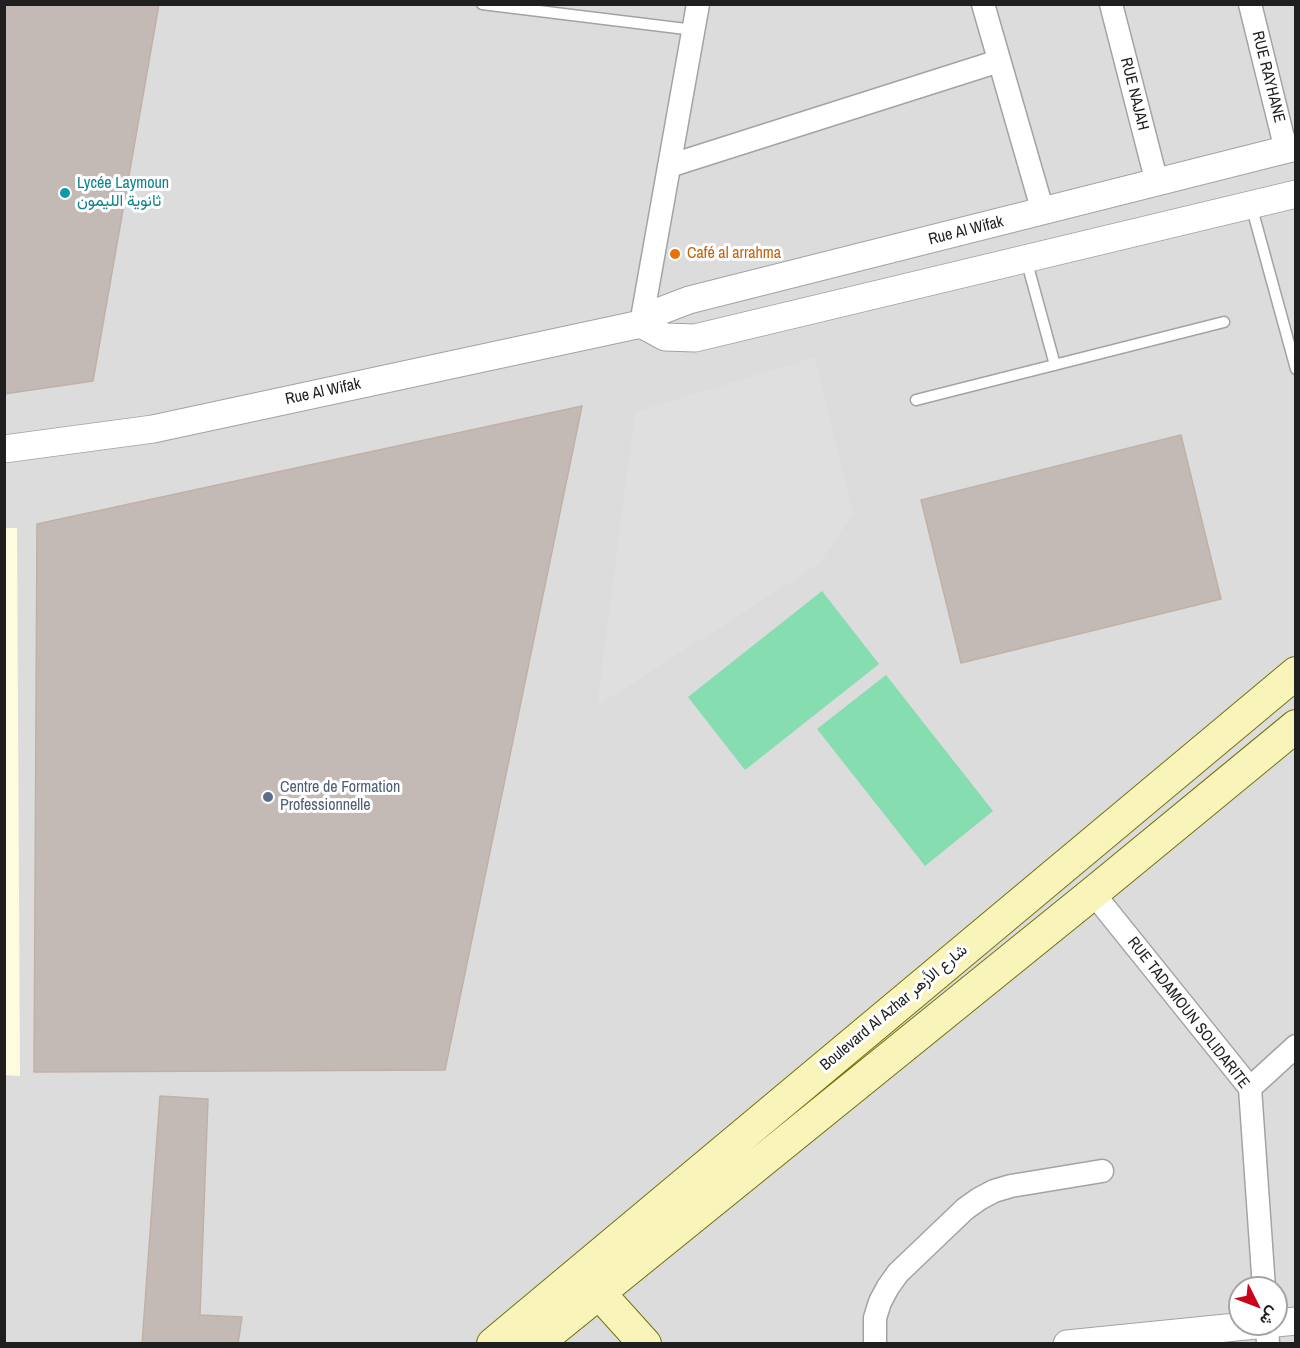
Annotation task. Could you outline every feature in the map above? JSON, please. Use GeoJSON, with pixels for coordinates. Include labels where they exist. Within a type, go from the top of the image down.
{"type":"FeatureCollection","features":[{"type":"Feature","properties":{"kind":"main road","name":"Boulevard Al Azhar شارع الأزهر"},"geometry":{"type":"LineString","coordinates":[[493,1344],[1296,673]]}},
{"type":"Feature","properties":{"kind":"main road","name":"Boulevard Al Azhar شارع الأزهر"},"geometry":{"type":"LineString","coordinates":[[536,1344],[1296,726]]}},
{"type":"Feature","properties":{"kind":"main road"},"geometry":{"type":"LineString","coordinates":[[599,1293],[645,1344]]}},
{"type":"Feature","properties":{"kind":"street"},"geometry":{"type":"LineString","coordinates":[[698,4],[641,324],[665,337],[695,338],[1296,194]]}},
{"type":"Feature","properties":{"kind":"street"},"geometry":{"type":"LineString","coordinates":[[983,4],[1043,212]]}},
{"type":"Feature","properties":{"kind":"street","name":"RUE NAJAH"},"geometry":{"type":"LineString","coordinates":[[1111,4],[1157,183]]}},
{"type":"Feature","properties":{"kind":"street","name":"RUE RAYHANE"},"geometry":{"type":"LineString","coordinates":[[1250,4],[1291,148]]}},
{"type":"Feature","properties":{"kind":"street"},"geometry":{"type":"LineString","coordinates":[[669,166],[999,60]]}},
{"type":"Feature","properties":{"kind":"street","name":"Rue Al Wifak"},"geometry":{"type":"LineString","coordinates":[[4,449],[153,429],[641,324],[655,313],[688,300],[1291,148]]}},
{"type":"Feature","properties":{"kind":"street","name":"RUE TADAMOUN SOLIDARITE"},"geometry":{"type":"LineString","coordinates":[[1093,893],[1250,1088],[1263,1276]]}},
{"type":"Feature","properties":{"kind":"street"},"geometry":{"type":"LineString","coordinates":[[1250,1088],[1296,1046]]}},
{"type":"Feature","properties":{"kind":"street"},"geometry":{"type":"LineString","coordinates":[[875,1344],[875,1318],[888,1287],[898,1273],[965,1209],[994,1191],[1011,1186],[1102,1171]]}},
{"type":"Feature","properties":{"kind":"street"},"geometry":{"type":"LineString","coordinates":[[1067,1344],[1228,1328]]}},
{"type":"Feature","properties":{"kind":"lane"},"geometry":{"type":"LineString","coordinates":[[482,4],[694,30]]}},
{"type":"Feature","properties":{"kind":"lane"},"geometry":{"type":"LineString","coordinates":[[1251,205],[1296,369]]}},
{"type":"Feature","properties":{"kind":"lane"},"geometry":{"type":"LineString","coordinates":[[1026,260],[1055,364]]}},
{"type":"Feature","properties":{"kind":"lane"},"geometry":{"type":"LineString","coordinates":[[916,400],[1224,322]]}},
{"type":"Feature","properties":{"kind":"shaded area"},"geometry":{"type":"Polygon","coordinates":[[[5,5],[1295,5],[1295,1343],[5,1344],[5,5]]]}},
{"type":"Feature","properties":{"kind":"shaded area"},"geometry":{"type":"Polygon","coordinates":[[[815,357],[853,514],[819,564],[597,706],[635,412],[815,357]]]}},
{"type":"Feature","properties":{"kind":"shaded area"},"geometry":{"type":"Polygon","coordinates":[[[4,528],[17,528],[20,1076],[4,1075],[4,528]]]}},
{"type":"Feature","properties":{"kind":"green space"},"geometry":{"type":"Polygon","coordinates":[[[822,591],[879,664],[745,770],[688,697],[822,591]]]}},
{"type":"Feature","properties":{"kind":"green space"},"geometry":{"type":"Polygon","coordinates":[[[886,675],[993,811],[925,866],[817,729],[886,675]]]}},
{"type":"Feature","properties":{"kind":"building","name":"Lycée Laymoun ثانوية الليمون"},"geometry":{"type":"Polygon","coordinates":[[[4,4],[159,4],[93,381],[4,394],[4,4]]]}},
{"type":"Feature","properties":{"kind":"building","name":"Centre de Formation Professionnelle"},"geometry":{"type":"Polygon","coordinates":[[[582,406],[445,1070],[34,1072],[37,524],[582,406]]]}},
{"type":"Feature","properties":{"kind":"building"},"geometry":{"type":"Polygon","coordinates":[[[1181,435],[1221,599],[961,663],[921,500],[1181,435]]]}},
{"type":"Feature","properties":{"kind":"building"},"geometry":{"type":"Polygon","coordinates":[[[160,1096],[208,1099],[200,1315],[242,1317],[238,1344],[142,1344],[160,1096]]]}},
{"type":"Feature","properties":{"kind":"place","name":"Lycée Laymoun ثانوية الليمون"},"geometry":{"type":"Point","coordinates":[65,193]}},
{"type":"Feature","properties":{"kind":"place","name":"Café al arrahma"},"geometry":{"type":"Point","coordinates":[675,254]}},
{"type":"Feature","properties":{"kind":"place","name":"Centre de Formation Professionnelle"},"geometry":{"type":"Point","coordinates":[268,797]}}]}
